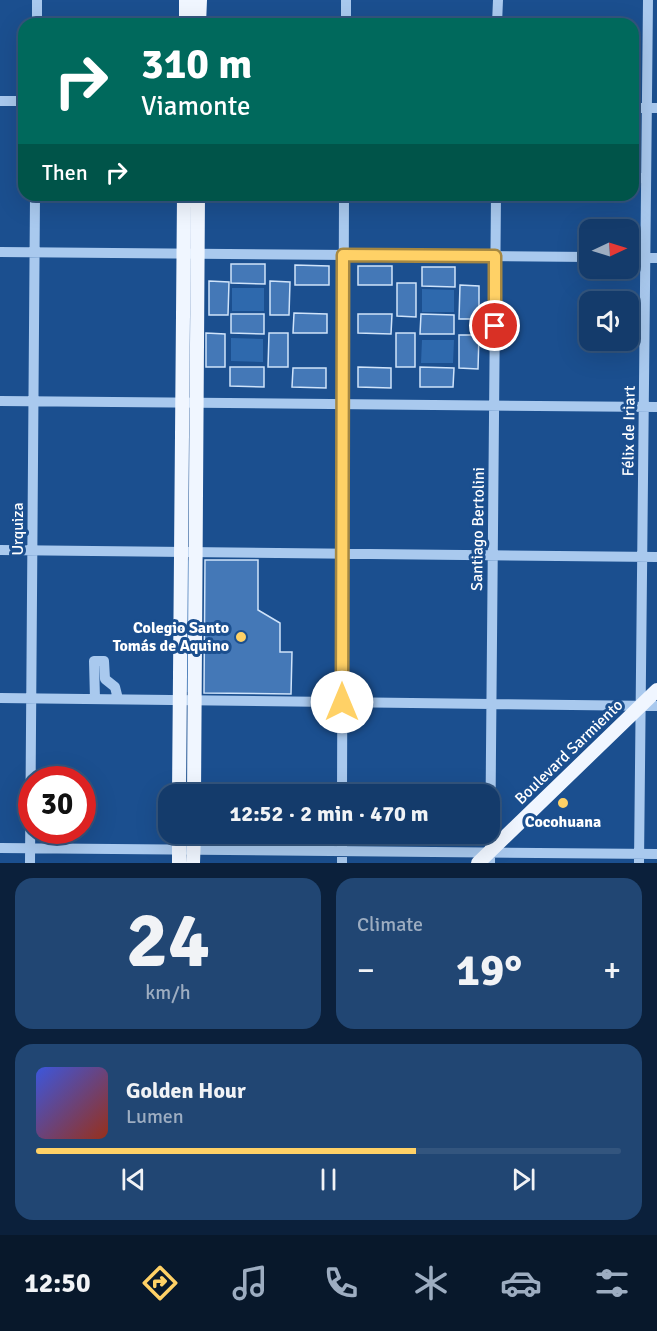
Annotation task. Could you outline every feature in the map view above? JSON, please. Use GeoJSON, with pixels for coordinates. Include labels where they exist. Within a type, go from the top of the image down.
{"type":"FeatureCollection","features":[{"type":"Feature","properties":{"kind":"main road"},"geometry":{"type":"LineString","coordinates":[[186,0],[186,18]]}},
{"type":"Feature","properties":{"kind":"main road"},"geometry":{"type":"LineString","coordinates":[[199,18],[200,0]]}},
{"type":"Feature","properties":{"kind":"main road"},"geometry":{"type":"LineString","coordinates":[[185,201],[191,254]]}},
{"type":"Feature","properties":{"kind":"main road"},"geometry":{"type":"LineString","coordinates":[[194,784],[196,552],[190,403],[191,254],[197,201]]}},
{"type":"Feature","properties":{"kind":"main road"},"geometry":{"type":"LineString","coordinates":[[179,784],[181,552],[190,403]]}},
{"type":"Feature","properties":{"kind":"main road","name":"Boulevard Sarmiento"},"geometry":{"type":"LineString","coordinates":[[478,863],[490,857],[657,690]]}},
{"type":"Feature","properties":{"kind":"street"},"geometry":{"type":"LineString","coordinates":[[37,0],[37,18]]}},
{"type":"Feature","properties":{"kind":"street"},"geometry":{"type":"LineString","coordinates":[[346,0],[346,18]]}},
{"type":"Feature","properties":{"kind":"street"},"geometry":{"type":"LineString","coordinates":[[497,18],[498,0]]}},
{"type":"Feature","properties":{"kind":"street","name":"Félix de Iriart"},"geometry":{"type":"LineString","coordinates":[[639,858],[646,178],[652,108],[648,0]]}},
{"type":"Feature","properties":{"kind":"street"},"geometry":{"type":"LineString","coordinates":[[0,101],[18,101]]}},
{"type":"Feature","properties":{"kind":"street"},"geometry":{"type":"LineString","coordinates":[[639,178],[646,178]]}},
{"type":"Feature","properties":{"kind":"street","name":"Urquiza"},"geometry":{"type":"LineString","coordinates":[[30,863],[35,201]]}},
{"type":"Feature","properties":{"kind":"street"},"geometry":{"type":"LineString","coordinates":[[342,784],[344,201]]}},
{"type":"Feature","properties":{"kind":"street","name":"Santiago Bertolini"},"geometry":{"type":"LineString","coordinates":[[490,857],[496,201]]}},
{"type":"Feature","properties":{"kind":"street"},"geometry":{"type":"LineString","coordinates":[[0,252],[579,257]]}},
{"type":"Feature","properties":{"kind":"street"},"geometry":{"type":"LineString","coordinates":[[639,258],[657,258]]}},
{"type":"Feature","properties":{"kind":"street"},"geometry":{"type":"LineString","coordinates":[[0,401],[657,407]]}},
{"type":"Feature","properties":{"kind":"street"},"geometry":{"type":"LineString","coordinates":[[0,550],[657,557]]}},
{"type":"Feature","properties":{"kind":"street"},"geometry":{"type":"LineString","coordinates":[[95,699],[94,661],[104,661],[105,679],[115,687],[118,699]]}},
{"type":"Feature","properties":{"kind":"street"},"geometry":{"type":"LineString","coordinates":[[0,698],[657,706]]}},
{"type":"Feature","properties":{"kind":"street"},"geometry":{"type":"LineString","coordinates":[[342,844],[342,863]]}},
{"type":"Feature","properties":{"kind":"street"},"geometry":{"type":"LineString","coordinates":[[0,848],[193,857],[342,851],[490,857],[639,858],[657,854]]}},
{"type":"Feature","properties":{"kind":"shaded area"},"geometry":{"type":"Polygon","coordinates":[[[232,288],[264,288],[264,311],[232,311],[232,288]]]}},
{"type":"Feature","properties":{"kind":"shaded area"},"geometry":{"type":"Polygon","coordinates":[[[422,289],[454,290],[454,312],[422,312],[422,289]]]}},
{"type":"Feature","properties":{"kind":"shaded area"},"geometry":{"type":"Polygon","coordinates":[[[231,338],[263,339],[263,362],[231,361],[231,338]]]}},
{"type":"Feature","properties":{"kind":"shaded area"},"geometry":{"type":"Polygon","coordinates":[[[422,340],[454,340],[453,363],[421,363],[422,340]]]}},
{"type":"Feature","properties":{"kind":"shaded area"},"geometry":{"type":"Polygon","coordinates":[[[186,561],[190,561],[189,692],[185,692],[186,561]]]}},
{"type":"Feature","properties":{"kind":"building"},"geometry":{"type":"Polygon","coordinates":[[[231,264],[265,264],[265,284],[231,283],[231,264]]]}},
{"type":"Feature","properties":{"kind":"building"},"geometry":{"type":"Polygon","coordinates":[[[295,265],[329,266],[329,285],[295,285],[295,265]]]}},
{"type":"Feature","properties":{"kind":"building"},"geometry":{"type":"Polygon","coordinates":[[[358,266],[392,266],[392,285],[358,285],[358,266]]]}},
{"type":"Feature","properties":{"kind":"building"},"geometry":{"type":"Polygon","coordinates":[[[422,267],[455,267],[455,287],[422,286],[422,267]]]}},
{"type":"Feature","properties":{"kind":"building"},"geometry":{"type":"Polygon","coordinates":[[[209,281],[229,282],[228,315],[209,315],[209,281]]]}},
{"type":"Feature","properties":{"kind":"building"},"geometry":{"type":"Polygon","coordinates":[[[270,281],[290,282],[289,315],[270,315],[270,281]]]}},
{"type":"Feature","properties":{"kind":"building"},"geometry":{"type":"Polygon","coordinates":[[[397,283],[416,283],[416,317],[397,316],[397,283]]]}},
{"type":"Feature","properties":{"kind":"building"},"geometry":{"type":"Polygon","coordinates":[[[460,285],[479,286],[479,319],[459,319],[460,285]]]}},
{"type":"Feature","properties":{"kind":"building"},"geometry":{"type":"Polygon","coordinates":[[[294,313],[327,314],[327,333],[293,333],[294,313]]]}},
{"type":"Feature","properties":{"kind":"building"},"geometry":{"type":"Polygon","coordinates":[[[231,314],[264,314],[264,334],[231,333],[231,314]]]}},
{"type":"Feature","properties":{"kind":"building"},"geometry":{"type":"Polygon","coordinates":[[[358,314],[392,314],[391,334],[358,333],[358,314]]]}},
{"type":"Feature","properties":{"kind":"building"},"geometry":{"type":"Polygon","coordinates":[[[421,314],[454,315],[454,334],[420,334],[421,314]]]}},
{"type":"Feature","properties":{"kind":"building"},"geometry":{"type":"Polygon","coordinates":[[[206,333],[225,334],[225,367],[206,367],[206,333]]]}},
{"type":"Feature","properties":{"kind":"building"},"geometry":{"type":"Polygon","coordinates":[[[269,333],[288,333],[288,367],[268,367],[269,333]]]}},
{"type":"Feature","properties":{"kind":"building"},"geometry":{"type":"Polygon","coordinates":[[[396,333],[415,333],[415,367],[396,367],[396,333]]]}},
{"type":"Feature","properties":{"kind":"building"},"geometry":{"type":"Polygon","coordinates":[[[459,335],[479,335],[478,369],[459,368],[459,335]]]}},
{"type":"Feature","properties":{"kind":"building"},"geometry":{"type":"Polygon","coordinates":[[[230,367],[264,367],[264,387],[230,386],[230,367]]]}},
{"type":"Feature","properties":{"kind":"building"},"geometry":{"type":"Polygon","coordinates":[[[358,367],[391,368],[391,388],[358,387],[358,367]]]}},
{"type":"Feature","properties":{"kind":"building"},"geometry":{"type":"Polygon","coordinates":[[[420,367],[454,368],[453,387],[420,387],[420,367]]]}},
{"type":"Feature","properties":{"kind":"building"},"geometry":{"type":"Polygon","coordinates":[[[293,368],[326,368],[326,388],[292,387],[293,368]]]}},
{"type":"Feature","properties":{"kind":"building","name":"Colegio Santo Tomás de Aquino"},"geometry":{"type":"Polygon","coordinates":[[[205,560],[258,560],[258,610],[280,623],[280,652],[292,652],[291,694],[204,693],[205,560]]]}},
{"type":"Feature","properties":{"kind":"place","name":"Colegio Santo Tomás de Aquino"},"geometry":{"type":"Point","coordinates":[241,637]}},
{"type":"Feature","properties":{"kind":"place","name":"Cocohuana"},"geometry":{"type":"Point","coordinates":[563,803]}},
{"type":"Feature","properties":{"kind":"route"},"geometry":{"type":"LineString","coordinates":[[342,702],[343,255],[495,256],[495,326]]}}]}
